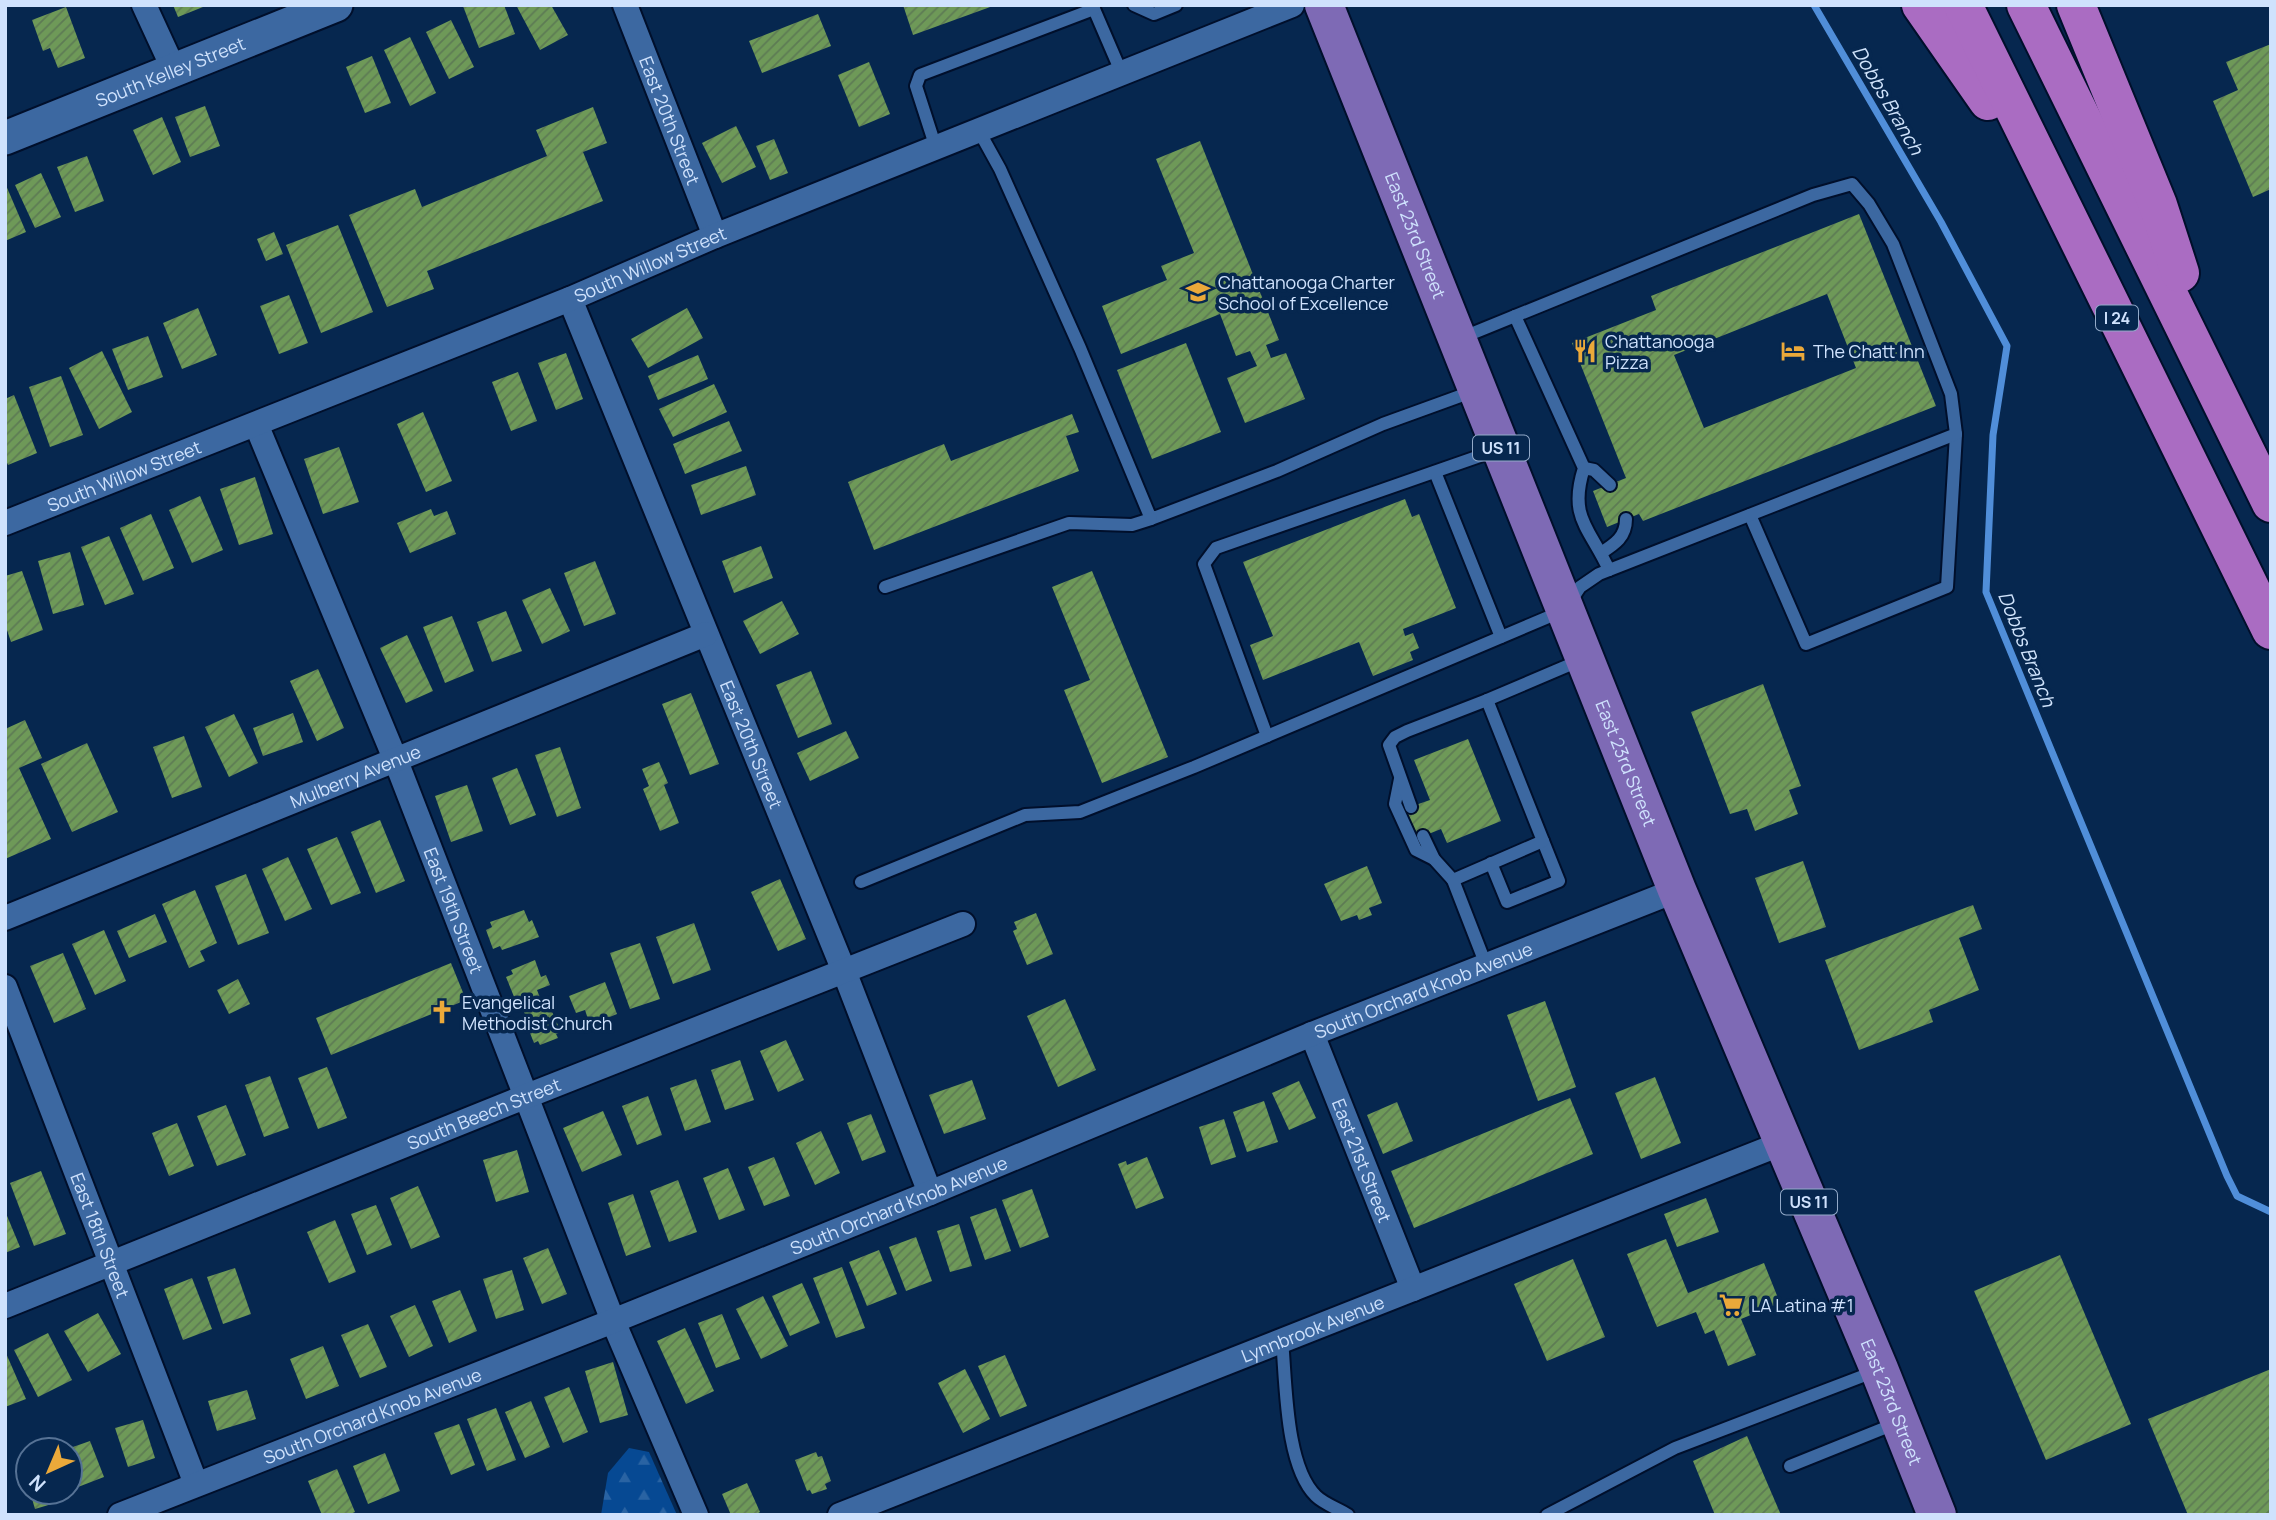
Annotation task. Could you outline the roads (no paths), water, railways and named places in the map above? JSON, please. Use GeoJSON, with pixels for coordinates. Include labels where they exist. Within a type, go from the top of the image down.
{"type":"FeatureCollection","features":[{"type":"Feature","properties":{"kind":"highway"},"geometry":{"type":"LineString","coordinates":[[1922,5],[2059,203]]}},
{"type":"Feature","properties":{"kind":"highway","name":"I 24"},"geometry":{"type":"LineString","coordinates":[[1963,5],[2271,630]]}},
{"type":"Feature","properties":{"kind":"highway"},"geometry":{"type":"LineString","coordinates":[[2026,5],[2271,503]]}},
{"type":"Feature","properties":{"kind":"highway"},"geometry":{"type":"LineString","coordinates":[[2076,5],[2158,205],[2228,414]]}},
{"type":"Feature","properties":{"kind":"main road","name":"South Kelley Street"},"geometry":{"type":"LineString","coordinates":[[5,138],[336,5]]}},
{"type":"Feature","properties":{"kind":"main road","name":"East 23rd Street"},"geometry":{"type":"LineString","coordinates":[[1324,5],[1677,890],[1880,1369],[1931,1510]]}},
{"type":"Feature","properties":{"kind":"street"},"geometry":{"type":"LineString","coordinates":[[144,5],[174,70]]}},
{"type":"Feature","properties":{"kind":"street","name":"East 20th Street"},"geometry":{"type":"LineString","coordinates":[[625,5],[715,236]]}},
{"type":"Feature","properties":{"kind":"street","name":"South Willow Street"},"geometry":{"type":"LineString","coordinates":[[5,523],[570,299],[715,236],[1292,5]]}},
{"type":"Feature","properties":{"kind":"street","name":"East 20th Street"},"geometry":{"type":"LineString","coordinates":[[570,299],[844,971],[930,1193]]}},
{"type":"Feature","properties":{"kind":"street","name":"East 19th Street"},"geometry":{"type":"LineString","coordinates":[[256,424],[396,761],[613,1321],[696,1515]]}},
{"type":"Feature","properties":{"kind":"street","name":"Mulberry Avenue"},"geometry":{"type":"LineString","coordinates":[[5,918],[706,634]]}},
{"type":"Feature","properties":{"kind":"street","name":"South Orchard Knob Avenue"},"geometry":{"type":"LineString","coordinates":[[120,1515],[613,1321],[1312,1034],[1677,890]]}},
{"type":"Feature","properties":{"kind":"street","name":"South Beech Street"},"geometry":{"type":"LineString","coordinates":[[5,1306],[963,924]]}},
{"type":"Feature","properties":{"kind":"street","name":"East 18th Street"},"geometry":{"type":"LineString","coordinates":[[5,987],[196,1484]]}},
{"type":"Feature","properties":{"kind":"street","name":"East 21st Street"},"geometry":{"type":"LineString","coordinates":[[1312,1034],[1413,1289]]}},
{"type":"Feature","properties":{"kind":"street","name":"Lynnbrook Avenue"},"geometry":{"type":"LineString","coordinates":[[840,1515],[1783,1143]]}},
{"type":"Feature","properties":{"kind":"lane"},"geometry":{"type":"LineString","coordinates":[[1134,5],[1154,14],[1176,5]]}},
{"type":"Feature","properties":{"kind":"lane"},"geometry":{"type":"LineString","coordinates":[[936,148],[916,86],[920,75],[1093,7],[1122,74]]}},
{"type":"Feature","properties":{"kind":"lane"},"geometry":{"type":"LineString","coordinates":[[979,131],[1000,169],[1080,348],[1151,519]]}},
{"type":"Feature","properties":{"kind":"lane"},"geometry":{"type":"LineString","coordinates":[[1457,340],[1813,195],[1852,184],[1869,204],[1893,244],[1951,394],[1956,434],[1947,587],[1807,644],[1750,515]]}},
{"type":"Feature","properties":{"kind":"lane"},"geometry":{"type":"LineString","coordinates":[[1516,316],[1584,468],[1577,502],[1594,545],[1609,570]]}},
{"type":"Feature","properties":{"kind":"lane"},"geometry":{"type":"LineString","coordinates":[[885,587],[1069,523],[1132,525],[1151,519],[1477,390]]}},
{"type":"Feature","properties":{"kind":"lane"},"geometry":{"type":"LineString","coordinates":[[861,882],[1025,815],[1080,812],[1267,736],[1565,610],[1580,587],[1599,574],[1956,434]]}},
{"type":"Feature","properties":{"kind":"lane"},"geometry":{"type":"LineString","coordinates":[[1267,736],[1204,564],[1216,548],[1501,449]]}},
{"type":"Feature","properties":{"kind":"lane"},"geometry":{"type":"LineString","coordinates":[[1584,468],[1594,470],[1610,485]]}},
{"type":"Feature","properties":{"kind":"lane"},"geometry":{"type":"LineString","coordinates":[[1435,472],[1501,637]]}},
{"type":"Feature","properties":{"kind":"lane"},"geometry":{"type":"LineString","coordinates":[[1601,553],[1618,542],[1626,530],[1626,519]]}},
{"type":"Feature","properties":{"kind":"lane"},"geometry":{"type":"LineString","coordinates":[[1411,807],[1389,745],[1395,737],[1585,659]]}},
{"type":"Feature","properties":{"kind":"lane"},"geometry":{"type":"LineString","coordinates":[[1487,700],[1559,881],[1507,902],[1491,863]]}},
{"type":"Feature","properties":{"kind":"lane"},"geometry":{"type":"LineString","coordinates":[[1400,778],[1395,804],[1416,850],[1434,859]]}},
{"type":"Feature","properties":{"kind":"lane"},"geometry":{"type":"LineString","coordinates":[[1423,836],[1434,859],[1453,880],[1486,965]]}},
{"type":"Feature","properties":{"kind":"lane"},"geometry":{"type":"LineString","coordinates":[[1453,880],[1543,841]]}},
{"type":"Feature","properties":{"kind":"lane"},"geometry":{"type":"LineString","coordinates":[[1282,1340],[1288,1416],[1297,1467],[1316,1496],[1348,1515]]}},
{"type":"Feature","properties":{"kind":"lane"},"geometry":{"type":"LineString","coordinates":[[1548,1515],[1675,1448],[1880,1369]]}},
{"type":"Feature","properties":{"kind":"lane"},"geometry":{"type":"LineString","coordinates":[[1790,1466],[1901,1422]]}},
{"type":"Feature","properties":{"kind":"waterway","name":"Dobbs Branch"},"geometry":{"type":"LineString","coordinates":[[1814,5],[1941,222],[2007,346],[1993,435],[1986,592],[2227,1176],[2237,1196],[2271,1212]]}},
{"type":"Feature","properties":{"kind":"place","name":"Chattanooga Charter School of Excellence"},"geometry":{"type":"Point","coordinates":[1198,292]}},
{"type":"Feature","properties":{"kind":"place","name":"Chattanooga Pizza"},"geometry":{"type":"Point","coordinates":[1585,351]}},
{"type":"Feature","properties":{"kind":"place","name":"The Chatt Inn"},"geometry":{"type":"Point","coordinates":[1793,351]}},
{"type":"Feature","properties":{"kind":"place","name":"Evangelical Methodist Church"},"geometry":{"type":"Point","coordinates":[442,1012]}},
{"type":"Feature","properties":{"kind":"place","name":"LA Latina #1"},"geometry":{"type":"Point","coordinates":[1731,1305]}}]}
